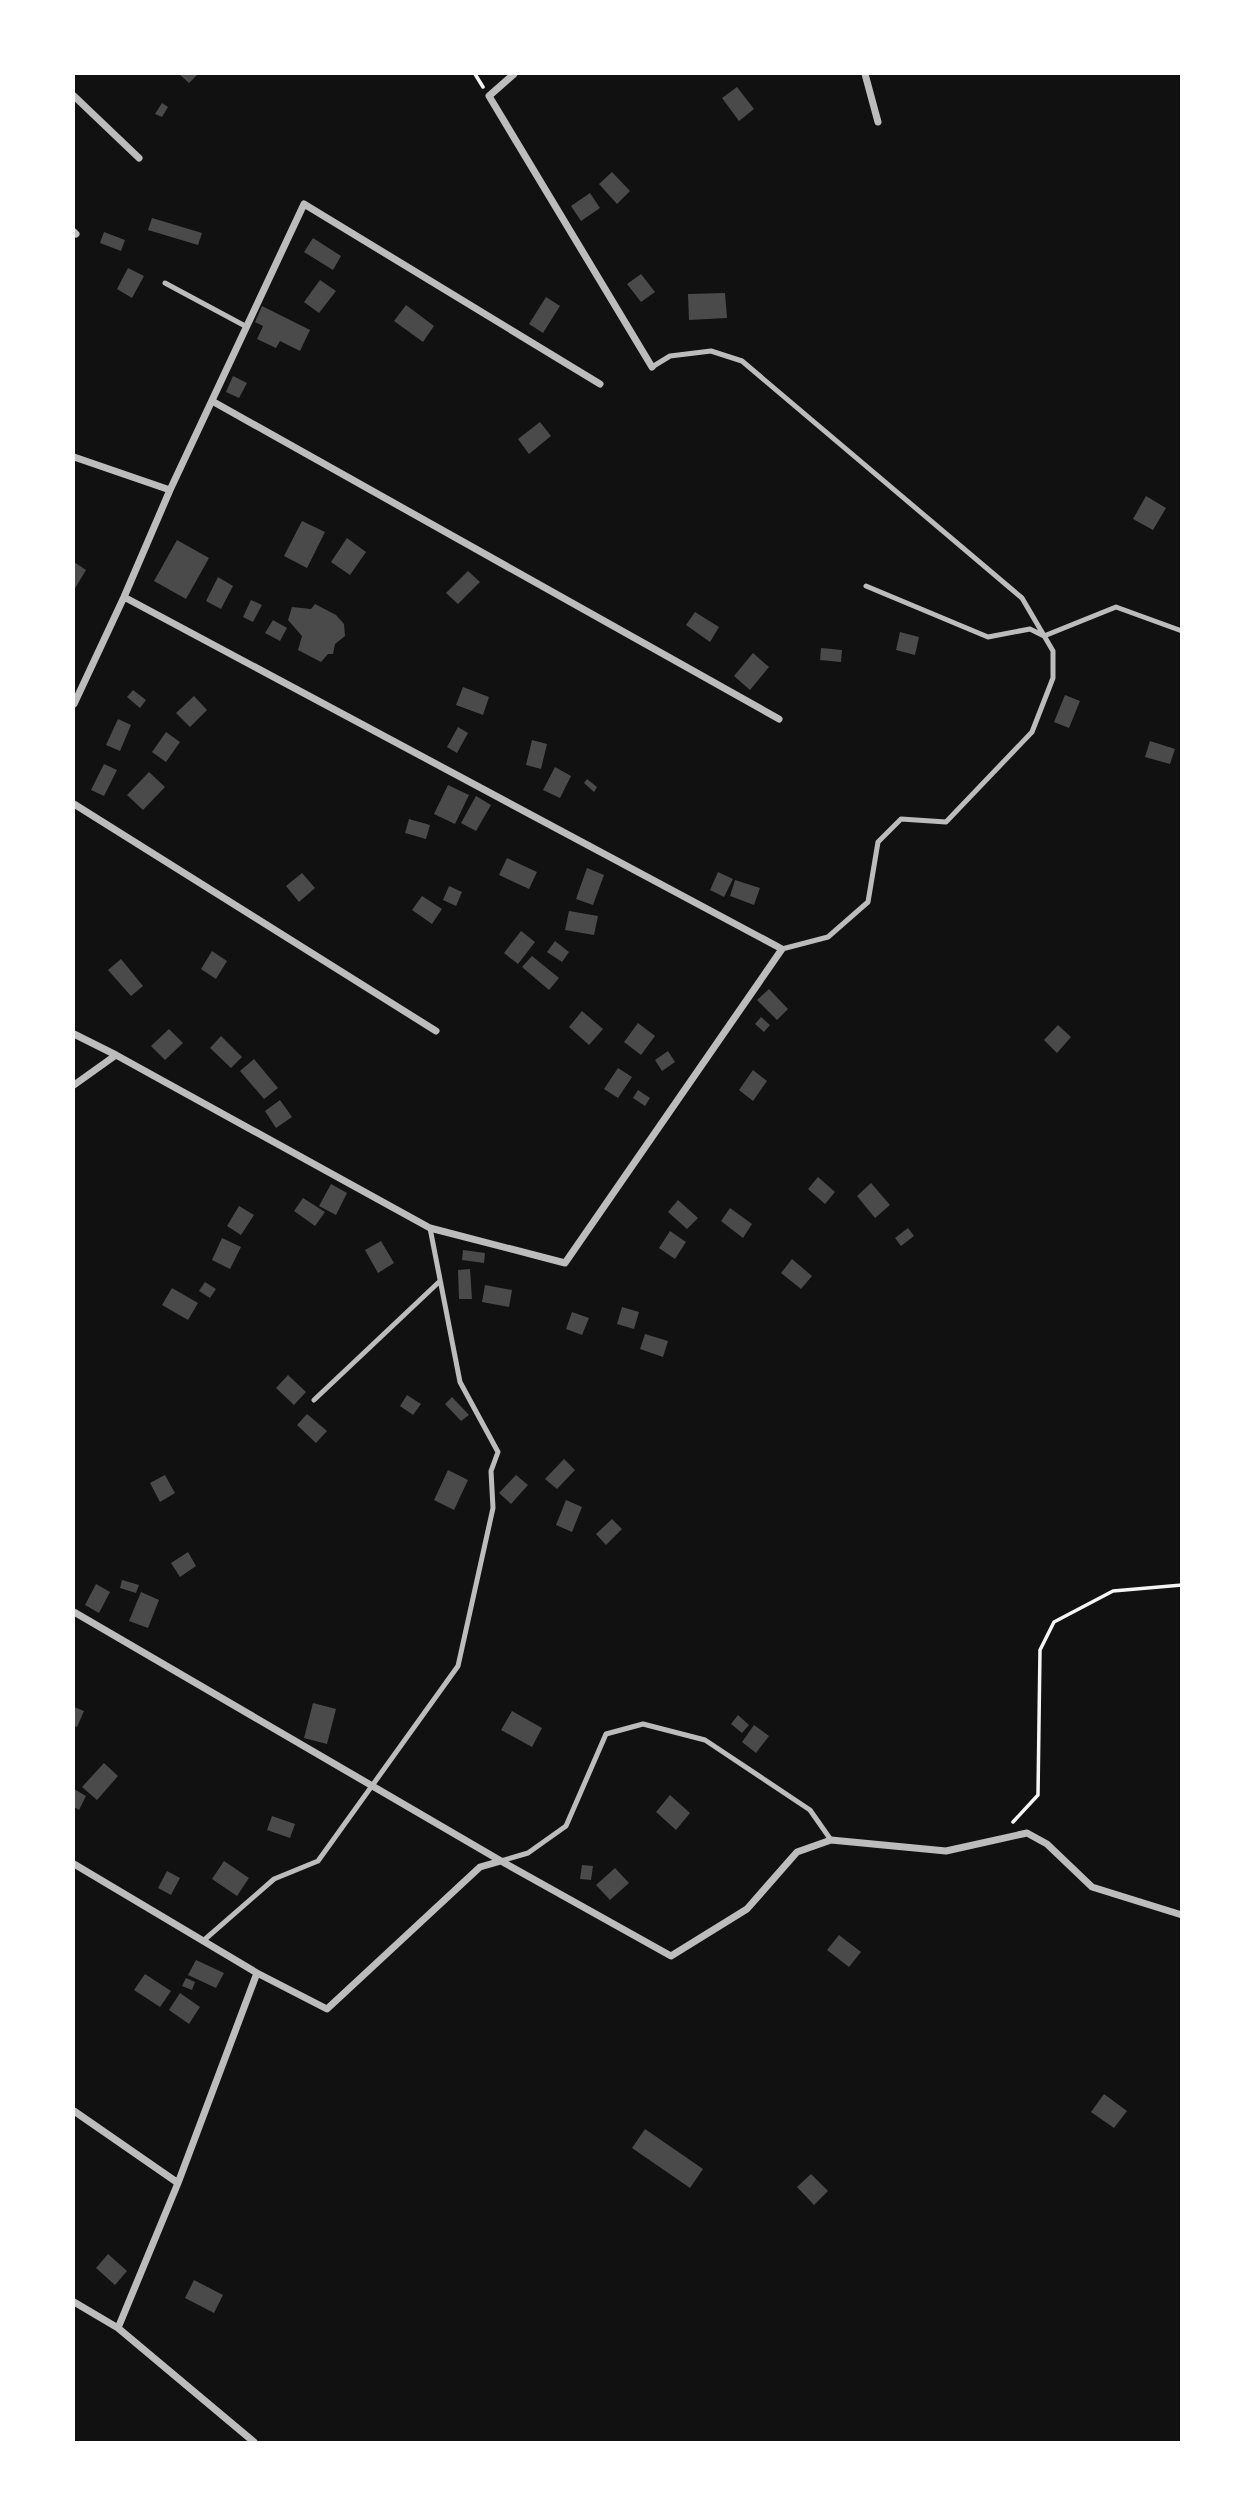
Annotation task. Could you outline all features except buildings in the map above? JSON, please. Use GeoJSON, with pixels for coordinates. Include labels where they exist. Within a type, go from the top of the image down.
{"type":"FeatureCollection","features":[{"type":"Feature","properties":{"kind":"street"},"geometry":{"type":"LineString","coordinates":[[514,74],[489,96],[652,367]]}},
{"type":"Feature","properties":{"kind":"street"},"geometry":{"type":"LineString","coordinates":[[865,74],[878,122]]}},
{"type":"Feature","properties":{"kind":"street"},"geometry":{"type":"LineString","coordinates":[[74,96],[139,158]]}},
{"type":"Feature","properties":{"kind":"street"},"geometry":{"type":"LineString","coordinates":[[74,704],[170,489],[304,204],[600,384]]}},
{"type":"Feature","properties":{"kind":"street"},"geometry":{"type":"LineString","coordinates":[[212,401],[779,719]]}},
{"type":"Feature","properties":{"kind":"street"},"geometry":{"type":"LineString","coordinates":[[74,457],[170,489]]}},
{"type":"Feature","properties":{"kind":"street"},"geometry":{"type":"LineString","coordinates":[[74,1034],[430,1228],[565,1263],[782,949],[124,597]]}},
{"type":"Feature","properties":{"kind":"street"},"geometry":{"type":"LineString","coordinates":[[74,804],[436,1031]]}},
{"type":"Feature","properties":{"kind":"street"},"geometry":{"type":"LineString","coordinates":[[74,1085],[116,1055]]}},
{"type":"Feature","properties":{"kind":"street"},"geometry":{"type":"LineString","coordinates":[[74,1612],[671,1956],[747,1909],[797,1852],[831,1840],[946,1851],[1027,1833],[1047,1844],[1092,1887],[1181,1915]]}},
{"type":"Feature","properties":{"kind":"street"},"geometry":{"type":"LineString","coordinates":[[74,1864],[257,1973],[327,2009],[480,1867],[502,1861]]}},
{"type":"Feature","properties":{"kind":"street"},"geometry":{"type":"LineString","coordinates":[[118,2328],[178,2183],[257,1973]]}},
{"type":"Feature","properties":{"kind":"street"},"geometry":{"type":"LineString","coordinates":[[74,2111],[178,2183]]}},
{"type":"Feature","properties":{"kind":"street"},"geometry":{"type":"LineString","coordinates":[[74,2302],[118,2328],[254,2442]]}},
{"type":"Feature","properties":{"kind":"lane"},"geometry":{"type":"LineString","coordinates":[[166,283],[247,327]]}},
{"type":"Feature","properties":{"kind":"lane"},"geometry":{"type":"LineString","coordinates":[[652,367],[670,356],[711,351],[742,361],[1022,598],[1053,651],[1053,678],[1032,732],[946,822],[901,819],[878,842],[868,902],[828,937],[782,949]]}},
{"type":"Feature","properties":{"kind":"lane"},"geometry":{"type":"LineString","coordinates":[[866,586],[988,637],[1030,629],[1044,636],[1116,607],[1181,631]]}},
{"type":"Feature","properties":{"kind":"lane"},"geometry":{"type":"LineString","coordinates":[[203,1941],[274,1879],[318,1861],[458,1666],[493,1508],[491,1471],[498,1452],[460,1382],[430,1228]]}},
{"type":"Feature","properties":{"kind":"lane"},"geometry":{"type":"LineString","coordinates":[[314,1400],[440,1281]]}},
{"type":"Feature","properties":{"kind":"lane"},"geometry":{"type":"LineString","coordinates":[[502,1861],[528,1853],[566,1826],[606,1734],[643,1724],[705,1740],[810,1810],[831,1840]]}},
{"type":"Feature","properties":{"kind":"path"},"geometry":{"type":"LineString","coordinates":[[998,1840],[1038,1795],[1040,1650],[1054,1622],[1113,1591],[1181,1585]]}}]}
